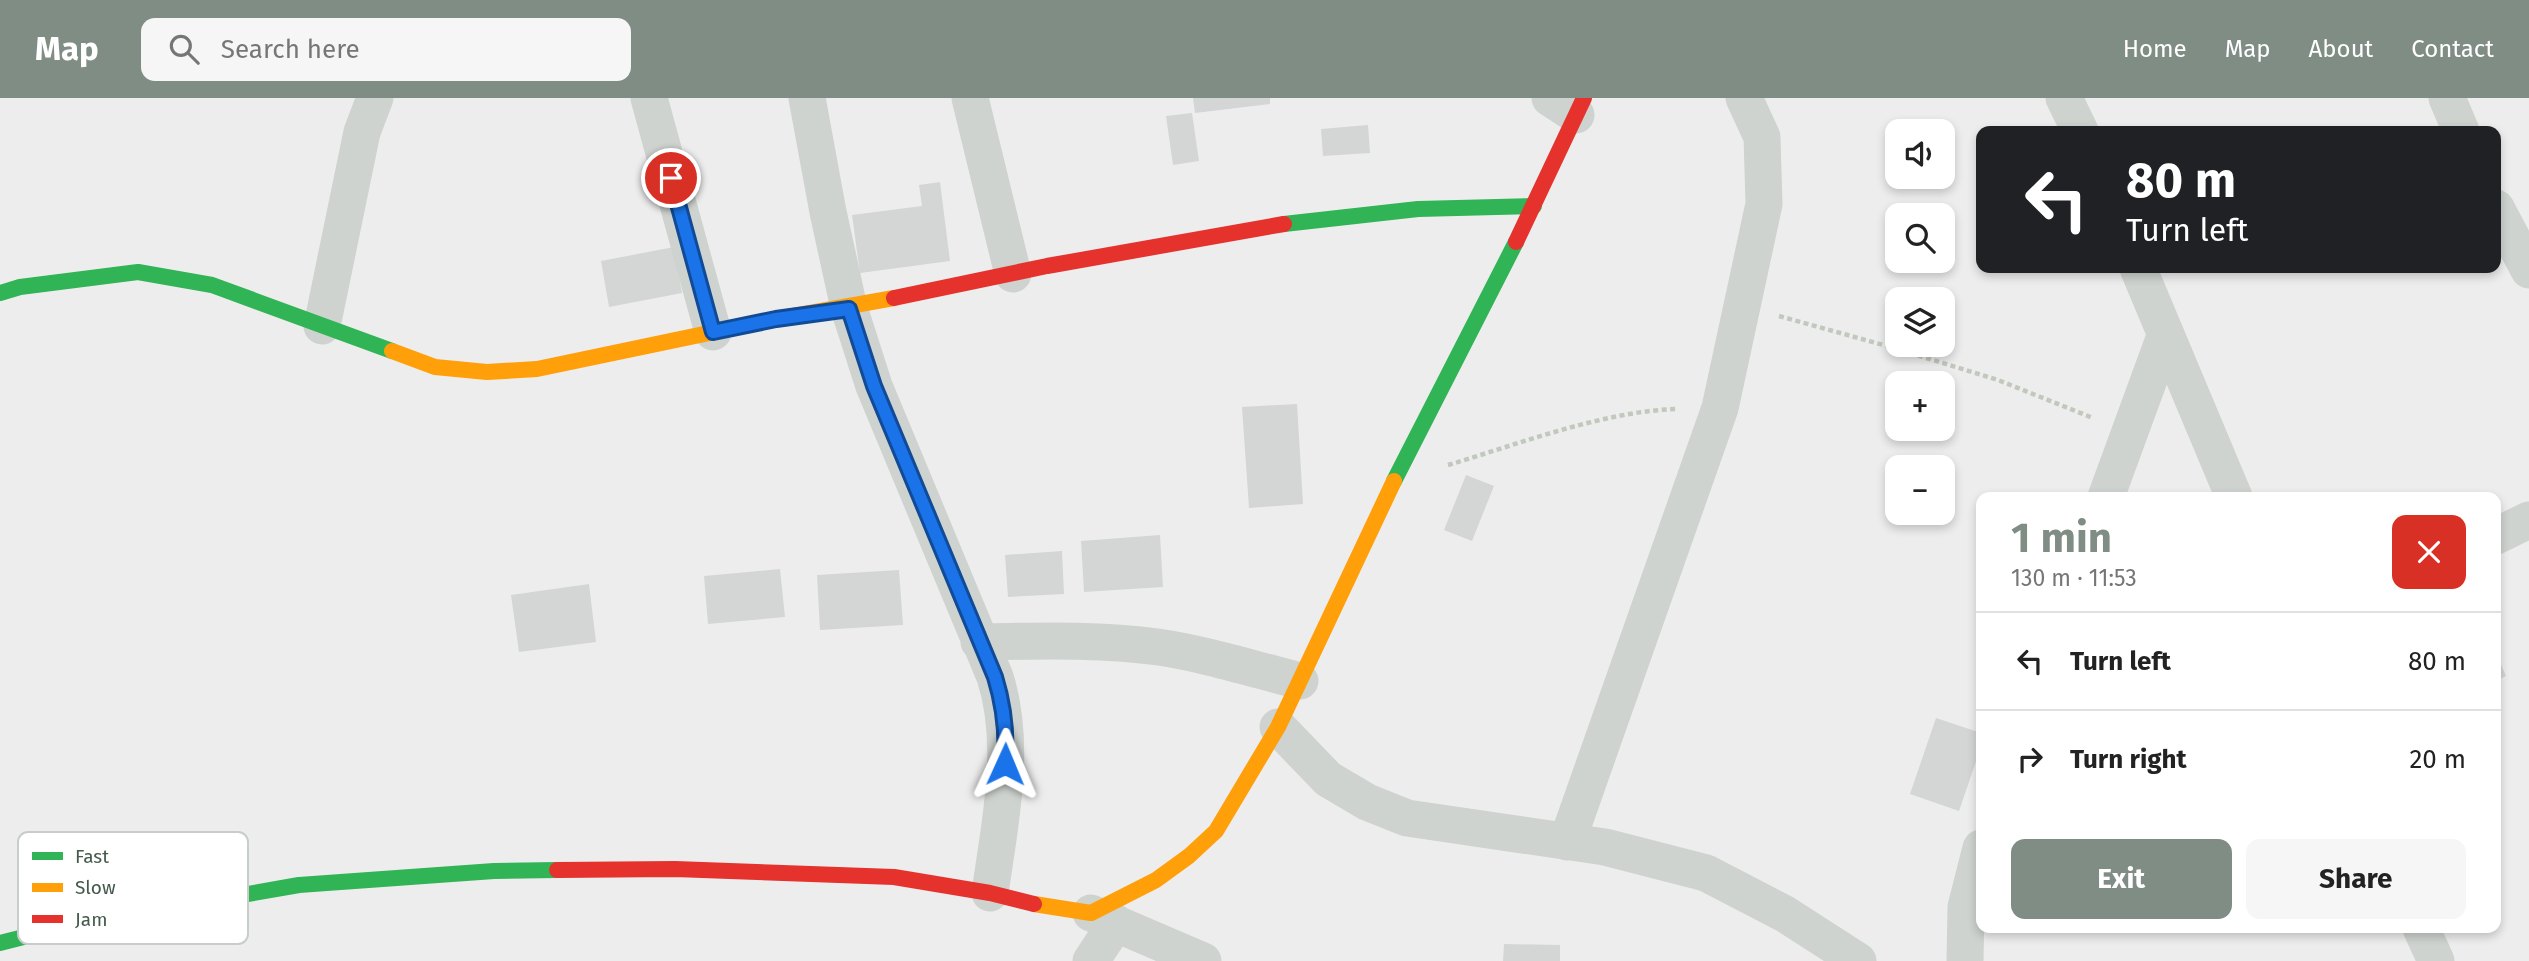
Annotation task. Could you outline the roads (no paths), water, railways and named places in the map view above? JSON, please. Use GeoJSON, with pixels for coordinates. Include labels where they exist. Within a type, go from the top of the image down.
{"type":"FeatureCollection","features":[{"type":"Feature","properties":{"kind":"street"},"geometry":{"type":"LineString","coordinates":[[322,326],[362,132],[375,98]]}},
{"type":"Feature","properties":{"kind":"street"},"geometry":{"type":"LineString","coordinates":[[649,98],[713,332]]}},
{"type":"Feature","properties":{"kind":"street"},"geometry":{"type":"LineString","coordinates":[[807,98],[849,309],[874,386],[1003,701],[1006,742],[990,893]]}},
{"type":"Feature","properties":{"kind":"street"},"geometry":{"type":"LineString","coordinates":[[970,98],[1013,274]]}},
{"type":"Feature","properties":{"kind":"street"},"geometry":{"type":"LineString","coordinates":[[1567,842],[1720,408],[1764,204],[1762,137],[1744,98]]}},
{"type":"Feature","properties":{"kind":"street"},"geometry":{"type":"LineString","coordinates":[[2064,98],[2078,126]]}},
{"type":"Feature","properties":{"kind":"street"},"geometry":{"type":"LineString","coordinates":[[2447,98],[2458,126]]}},
{"type":"Feature","properties":{"kind":"street"},"geometry":{"type":"LineString","coordinates":[[1091,961],[1103,918],[1189,856],[1216,831],[1278,727],[1391,487],[1534,206],[1570,104]]}},
{"type":"Feature","properties":{"kind":"street"},"geometry":{"type":"LineString","coordinates":[[0,293],[20,286],[138,272],[212,285],[435,366],[487,372],[537,369],[776,319],[849,309],[1013,274],[1298,222],[1418,209],[1534,206]]}},
{"type":"Feature","properties":{"kind":"street"},"geometry":{"type":"LineString","coordinates":[[2501,217],[2529,270]]}},
{"type":"Feature","properties":{"kind":"street"},"geometry":{"type":"LineString","coordinates":[[2140,273],[2232,492]]}},
{"type":"Feature","properties":{"kind":"street"},"geometry":{"type":"LineString","coordinates":[[2108,492],[2165,336]]}},
{"type":"Feature","properties":{"kind":"street"},"geometry":{"type":"LineString","coordinates":[[2501,534],[2529,520]]}},
{"type":"Feature","properties":{"kind":"street"},"geometry":{"type":"LineString","coordinates":[[979,642],[1113,643],[1158,647],[1300,681]]}},
{"type":"Feature","properties":{"kind":"street"},"geometry":{"type":"LineString","coordinates":[[1278,727],[1328,779],[1367,802],[1407,818],[1605,847],[1706,873],[1785,914],[1858,961]]}},
{"type":"Feature","properties":{"kind":"street"},"geometry":{"type":"LineString","coordinates":[[1965,961],[1966,907],[1976,868]]}},
{"type":"Feature","properties":{"kind":"street"},"geometry":{"type":"LineString","coordinates":[[248,894],[299,885],[494,871],[675,869],[894,877],[990,893],[1103,918],[1203,961]]}},
{"type":"Feature","properties":{"kind":"street"},"geometry":{"type":"LineString","coordinates":[[2423,933],[2436,961]]}},
{"type":"Feature","properties":{"kind":"street"},"geometry":{"type":"LineString","coordinates":[[0,943],[18,938]]}}]}
